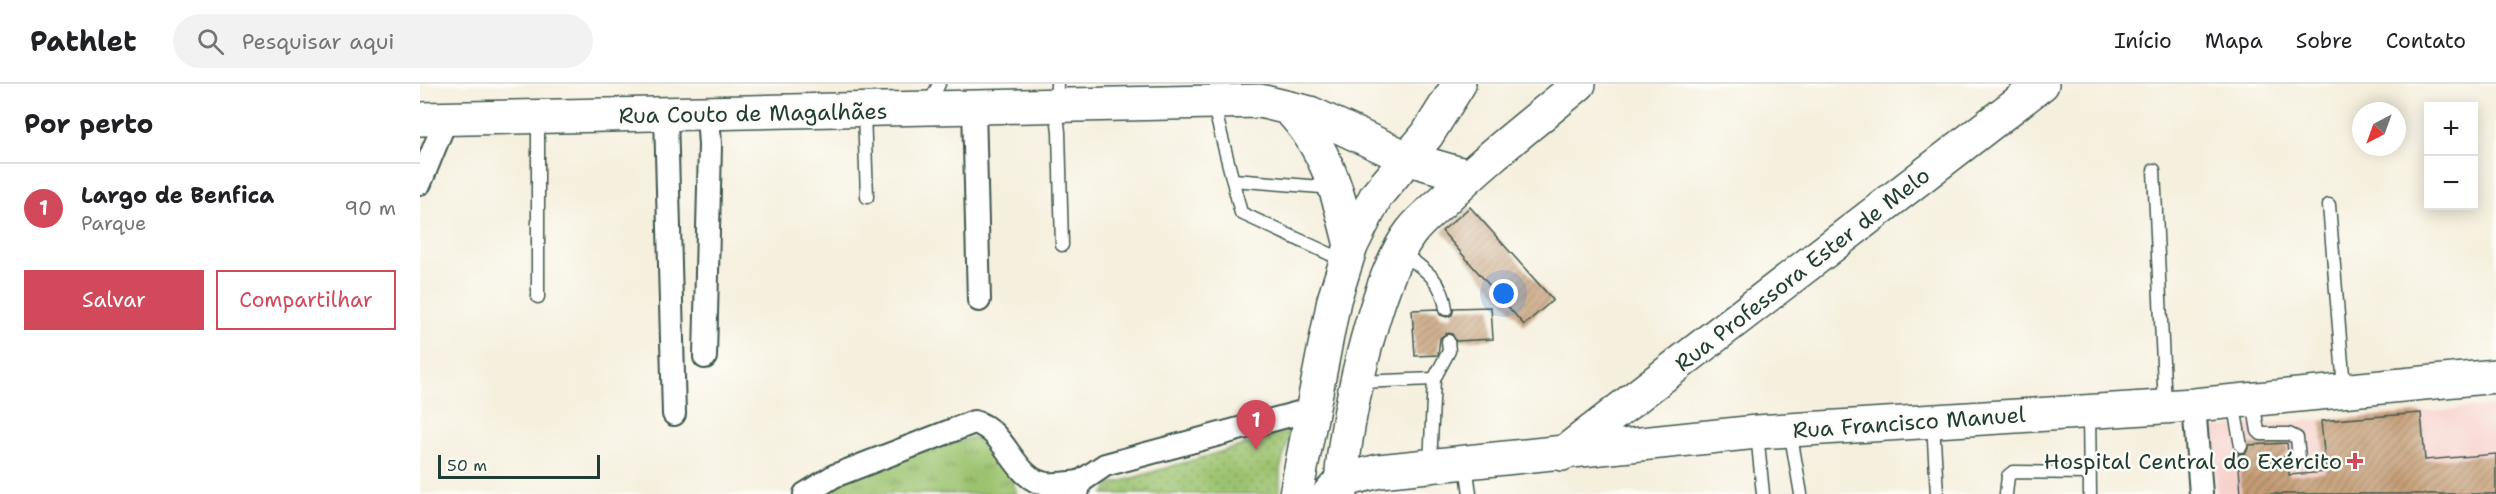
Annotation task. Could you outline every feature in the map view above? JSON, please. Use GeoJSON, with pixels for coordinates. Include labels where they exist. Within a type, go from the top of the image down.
{"type":"FeatureCollection","features":[{"type":"Feature","properties":{"kind":"main road"},"geometry":{"type":"LineString","coordinates":[[1296,494],[1334,300],[1349,254],[1376,196],[1409,159],[1459,84]]}},
{"type":"Feature","properties":{"kind":"main road"},"geometry":{"type":"LineString","coordinates":[[1337,490],[1374,316],[1399,251],[1413,230],[1468,176],[1579,84]]}},
{"type":"Feature","properties":{"kind":"main road","name":"Rua Professora Ester de Melo"},"geometry":{"type":"LineString","coordinates":[[1562,453],[2043,84]]}},
{"type":"Feature","properties":{"kind":"main road","name":"Rua Couto de Magalhães"},"geometry":{"type":"LineString","coordinates":[[433,119],[864,111],[933,97],[974,108],[1057,95],[1226,96],[1260,101],[1285,100],[1409,159],[1468,176]]}},
{"type":"Feature","properties":{"kind":"main road"},"geometry":{"type":"LineString","coordinates":[[1285,100],[1306,125],[1336,188],[1349,254]]}},
{"type":"Feature","properties":{"kind":"main road","name":"Rua Francisco Manuel"},"geometry":{"type":"LineString","coordinates":[[1337,490],[1379,471],[1430,466],[1468,478],[1562,453],[1756,432],[2180,406],[2496,376]]}},
{"type":"Feature","properties":{"kind":"street"},"geometry":{"type":"LineString","coordinates":[[974,108],[979,300]]}},
{"type":"Feature","properties":{"kind":"street"},"geometry":{"type":"LineString","coordinates":[[705,357],[710,145],[708,114]]}},
{"type":"Feature","properties":{"kind":"street"},"geometry":{"type":"LineString","coordinates":[[666,116],[674,414]]}},
{"type":"Feature","properties":{"kind":"street"},"geometry":{"type":"LineString","coordinates":[[420,183],[433,119]]}},
{"type":"Feature","properties":{"kind":"street"},"geometry":{"type":"LineString","coordinates":[[2180,406],[2201,494]]}},
{"type":"Feature","properties":{"kind":"street"},"geometry":{"type":"LineString","coordinates":[[806,494],[834,477],[974,422],[983,424],[996,436],[1024,470],[1035,479],[1046,484],[1078,488],[1105,465],[1313,410]]}},
{"type":"Feature","properties":{"kind":"lane"},"geometry":{"type":"LineString","coordinates":[[1057,95],[1062,245]]}},
{"type":"Feature","properties":{"kind":"lane"},"geometry":{"type":"LineString","coordinates":[[1226,96],[1233,180],[1241,213],[1349,254]]}},
{"type":"Feature","properties":{"kind":"lane"},"geometry":{"type":"LineString","coordinates":[[864,111],[867,197]]}},
{"type":"Feature","properties":{"kind":"lane"},"geometry":{"type":"LineString","coordinates":[[538,118],[538,297]]}},
{"type":"Feature","properties":{"kind":"lane"},"geometry":{"type":"LineString","coordinates":[[2154,170],[2180,406]]}},
{"type":"Feature","properties":{"kind":"lane"},"geometry":{"type":"LineString","coordinates":[[1233,180],[1336,188]]}},
{"type":"Feature","properties":{"kind":"lane"},"geometry":{"type":"LineString","coordinates":[[2329,205],[2344,390]]}},
{"type":"Feature","properties":{"kind":"lane"},"geometry":{"type":"LineString","coordinates":[[1399,251],[1434,277],[1445,295],[1446,309]]}},
{"type":"Feature","properties":{"kind":"lane"},"geometry":{"type":"LineString","coordinates":[[1430,466],[1434,379],[1449,351],[1448,341]]}},
{"type":"Feature","properties":{"kind":"lane"},"geometry":{"type":"LineString","coordinates":[[1359,382],[1434,379]]}},
{"type":"Feature","properties":{"kind":"lane"},"geometry":{"type":"LineString","coordinates":[[2241,446],[2242,400]]}},
{"type":"Feature","properties":{"kind":"lane"},"geometry":{"type":"LineString","coordinates":[[2242,400],[2261,434],[2289,434],[2297,438],[2299,458],[2288,462]]}},
{"type":"Feature","properties":{"kind":"lane"},"geometry":{"type":"LineString","coordinates":[[2089,411],[2090,494]]}},
{"type":"Feature","properties":{"kind":"lane"},"geometry":{"type":"LineString","coordinates":[[1933,421],[1936,494]]}},
{"type":"Feature","properties":{"kind":"lane"},"geometry":{"type":"LineString","coordinates":[[1790,430],[1801,494]]}},
{"type":"Feature","properties":{"kind":"lane"},"geometry":{"type":"LineString","coordinates":[[1756,432],[1763,494]]}},
{"type":"Feature","properties":{"kind":"lane"},"geometry":{"type":"LineString","coordinates":[[2006,494],[2008,477],[2013,471],[2089,473]]}},
{"type":"Feature","properties":{"kind":"shaded area","name":"Hospital Central do Exército"},"geometry":{"type":"Polygon","coordinates":[[[2496,406],[2496,494],[2217,494],[2211,428],[2496,406]]]}},
{"type":"Feature","properties":{"kind":"green space"},"geometry":{"type":"Polygon","coordinates":[[[1291,431],[1280,469],[1280,494],[1104,494],[1109,485],[1291,431]]]}},
{"type":"Feature","properties":{"kind":"green space"},"geometry":{"type":"Polygon","coordinates":[[[973,437],[996,454],[1011,476],[1017,494],[815,494],[856,469],[973,437]]]}},
{"type":"Feature","properties":{"kind":"building"},"geometry":{"type":"Polygon","coordinates":[[[1470,207],[1553,300],[1524,325],[1442,231],[1470,207]]]}},
{"type":"Feature","properties":{"kind":"building"},"geometry":{"type":"Polygon","coordinates":[[[1491,307],[1493,339],[1456,341],[1452,334],[1447,333],[1440,338],[1438,355],[1415,356],[1412,310],[1438,309],[1440,315],[1447,317],[1452,315],[1454,308],[1491,307]]]}},
{"type":"Feature","properties":{"kind":"building","name":"Hospital Central do Exército"},"geometry":{"type":"Polygon","coordinates":[[[2421,413],[2425,460],[2496,454],[2496,494],[2241,494],[2238,454],[2246,453],[2249,445],[2287,443],[2288,453],[2280,461],[2282,468],[2289,470],[2289,475],[2326,472],[2321,421],[2421,413]]]}},
{"type":"Feature","properties":{"kind":"place","name":"Largo de Benfica"},"geometry":{"type":"Point","coordinates":[1256,450]}},
{"type":"Feature","properties":{"kind":"place","name":"Hospital Central do Exército"},"geometry":{"type":"Point","coordinates":[2355,461]}}]}
